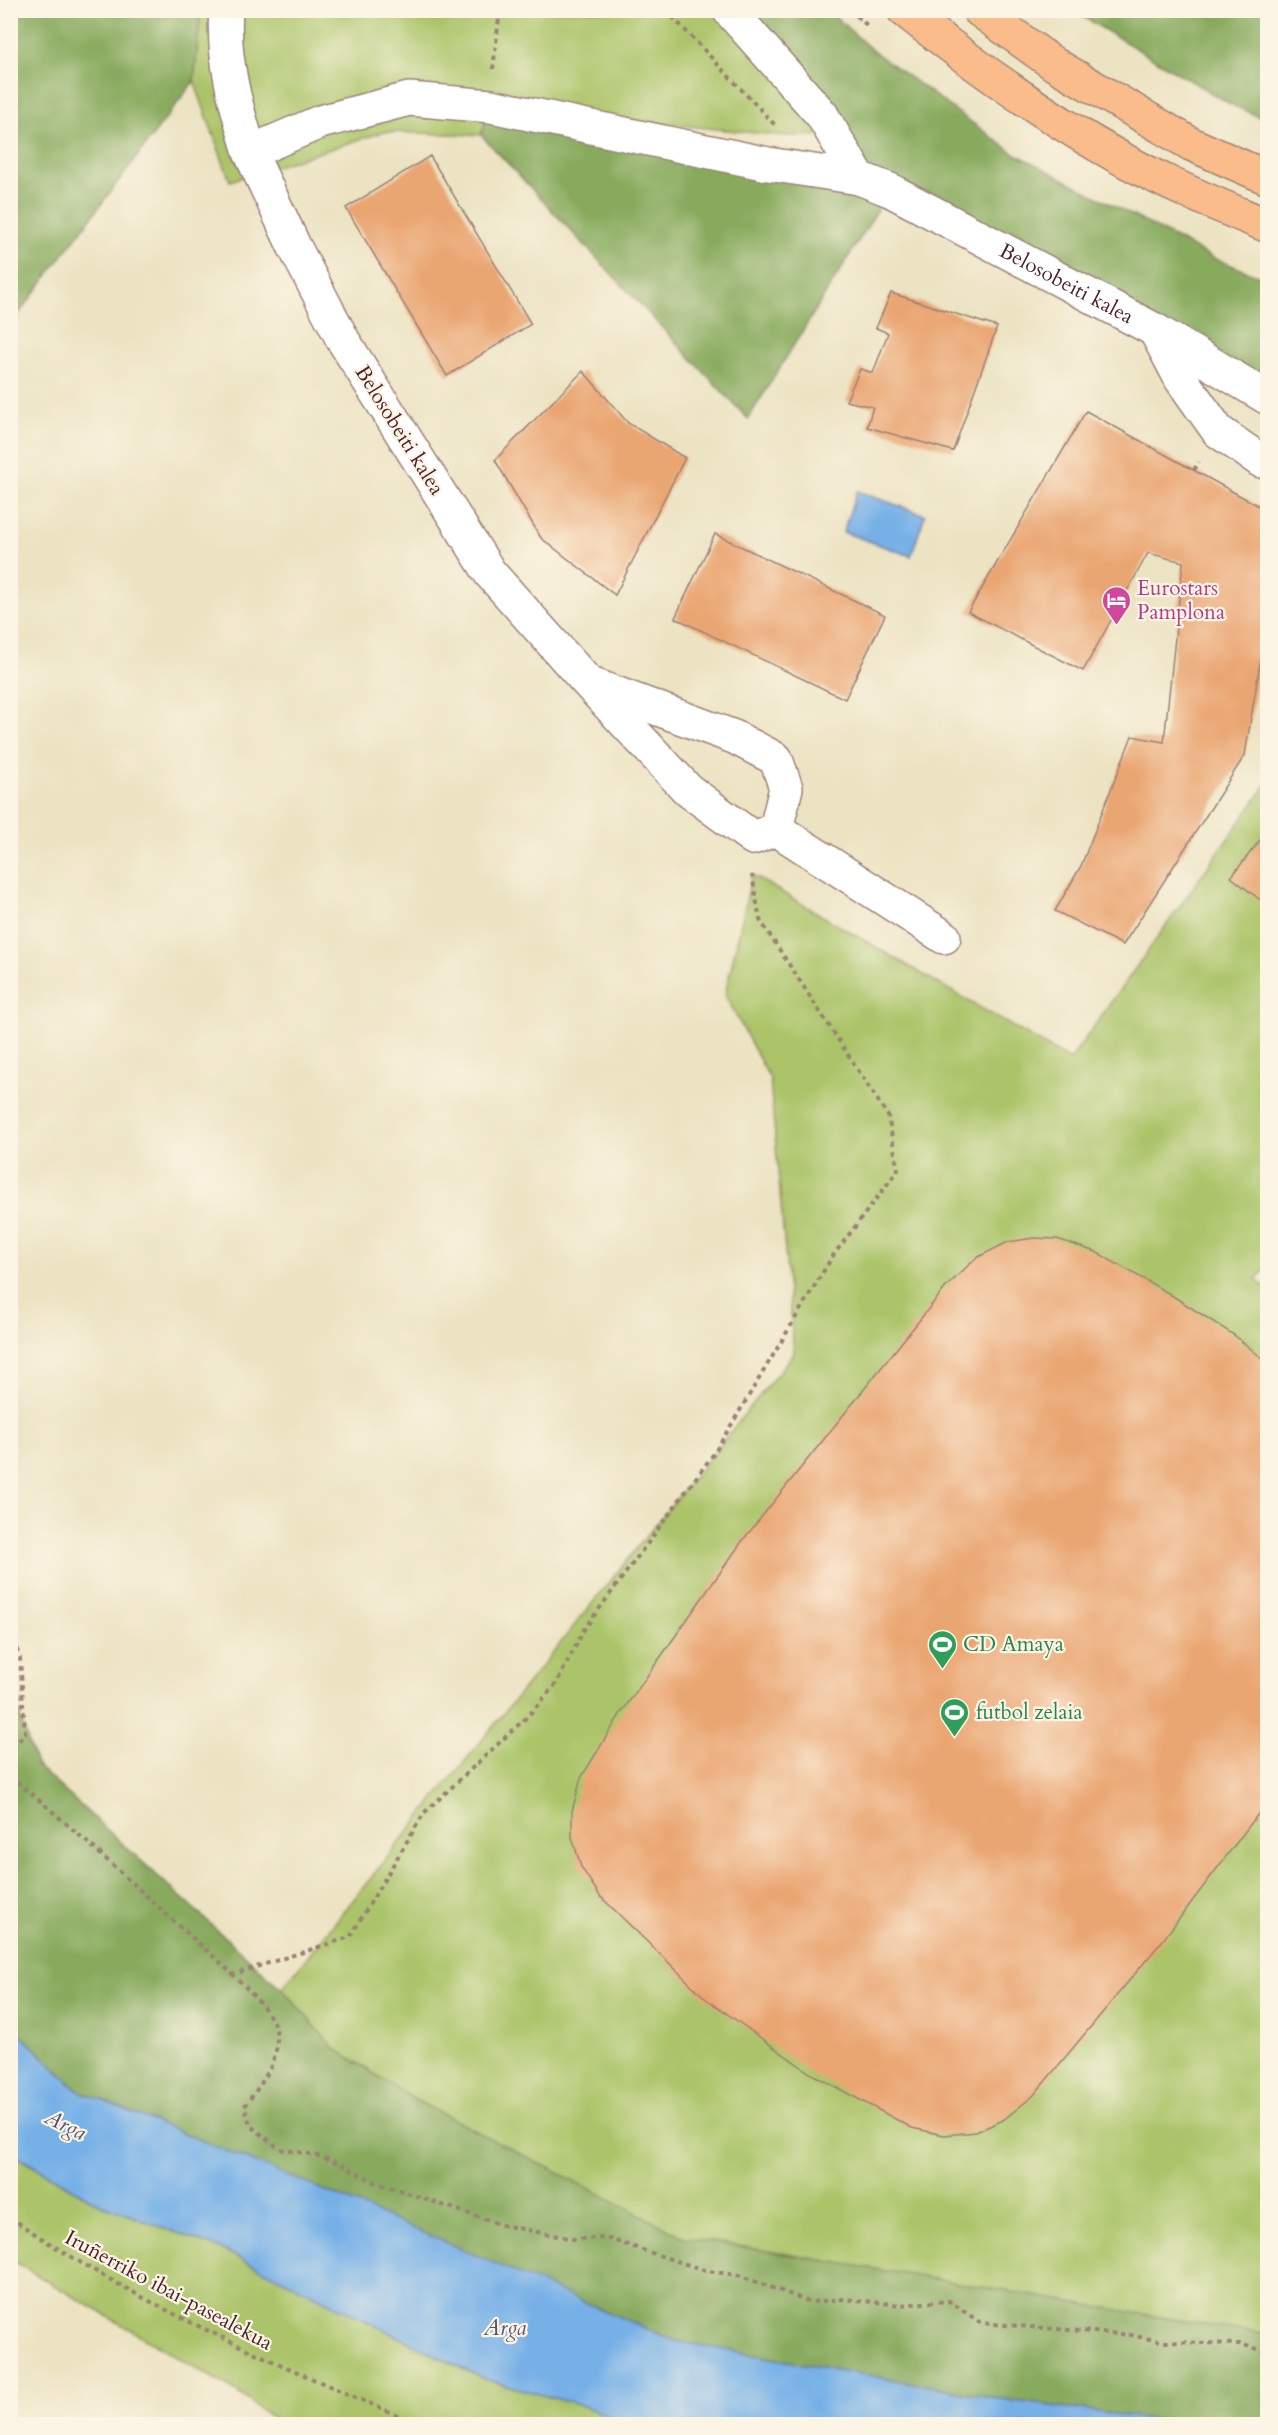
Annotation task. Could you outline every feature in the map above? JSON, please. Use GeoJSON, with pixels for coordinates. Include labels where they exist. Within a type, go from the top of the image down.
{"type":"FeatureCollection","features":[{"type":"Feature","properties":{"kind":"main road"},"geometry":{"type":"LineString","coordinates":[[904,10],[963,57],[1098,144],[1170,184],[1268,226]]}},
{"type":"Feature","properties":{"kind":"main road"},"geometry":{"type":"LineString","coordinates":[[979,10],[1054,64],[1191,144],[1268,178]]}},
{"type":"Feature","properties":{"kind":"street","name":"Belosobeiti kalea"},"geometry":{"type":"LineString","coordinates":[[226,10],[225,27],[234,99],[250,152],[294,246],[343,340],[490,573],[588,683],[688,790],[765,834],[786,788],[776,759],[734,737],[588,683]]}},
{"type":"Feature","properties":{"kind":"street"},"geometry":{"type":"LineString","coordinates":[[729,10],[822,115],[860,178]]}},
{"type":"Feature","properties":{"kind":"street"},"geometry":{"type":"LineString","coordinates":[[752,10],[812,74],[850,128],[860,178]]}},
{"type":"Feature","properties":{"kind":"street","name":"Belosobeiti kalea"},"geometry":{"type":"LineString","coordinates":[[250,152],[320,122],[409,99],[491,106],[790,167],[860,178],[890,190],[1155,330],[1268,398]]}},
{"type":"Feature","properties":{"kind":"street"},"geometry":{"type":"LineString","coordinates":[[1155,330],[1181,379],[1218,430],[1268,462]]}},
{"type":"Feature","properties":{"kind":"street"},"geometry":{"type":"LineString","coordinates":[[765,834],[944,937]]}},
{"type":"Feature","properties":{"kind":"path"},"geometry":{"type":"LineString","coordinates":[[491,106],[500,10]]}},
{"type":"Feature","properties":{"kind":"path"},"geometry":{"type":"LineString","coordinates":[[666,10],[785,136],[790,167]]}},
{"type":"Feature","properties":{"kind":"path"},"geometry":{"type":"LineString","coordinates":[[231,1975],[350,1937],[424,1813],[528,1716],[556,1684],[585,1628],[715,1452],[832,1257],[898,1170],[888,1116],[760,920],[752,875],[765,834]]}},
{"type":"Feature","properties":{"kind":"path"},"geometry":{"type":"LineString","coordinates":[[10,1632],[20,1658],[25,1732],[10,1752]]}},
{"type":"Feature","properties":{"kind":"path"},"geometry":{"type":"LineString","coordinates":[[10,1776],[55,1812],[262,2005],[276,2029],[273,2061],[266,2078],[244,2108],[252,2126],[280,2149],[315,2155],[339,2163],[372,2181],[502,2225],[573,2239],[606,2238],[707,2271],[738,2275],[811,2302],[845,2299],[900,2305],[949,2301],[981,2323],[1131,2335],[1164,2342],[1240,2344],[1268,2352]]}},
{"type":"Feature","properties":{"kind":"path","name":"Iruñerriko ibai-pasealekua"},"geometry":{"type":"LineString","coordinates":[[10,2217],[61,2253],[218,2337],[418,2424]]}},
{"type":"Feature","properties":{"kind":"green space"},"geometry":{"type":"Polygon","coordinates":[[[11,10],[201,11],[194,81],[11,324],[11,10]]]}},
{"type":"Feature","properties":{"kind":"green space"},"geometry":{"type":"Polygon","coordinates":[[[201,11],[752,11],[834,135],[785,136],[491,106],[481,135],[383,132],[230,181],[194,81],[201,11]]]}},
{"type":"Feature","properties":{"kind":"green space"},"geometry":{"type":"Polygon","coordinates":[[[752,11],[829,11],[872,50],[1014,153],[1213,258],[1267,279],[1267,403],[890,190],[748,419],[481,135],[491,106],[859,177],[752,11]]]}},
{"type":"Feature","properties":{"kind":"green space"},"geometry":{"type":"Polygon","coordinates":[[[1073,11],[1267,11],[1267,120],[1230,104],[1073,11]]]}},
{"type":"Feature","properties":{"kind":"green space","name":"CD Amaya"},"geometry":{"type":"Polygon","coordinates":[[[1267,784],[1268,1265],[1256,1280],[1268,1290],[1267,2335],[684,2237],[415,2100],[334,2048],[270,2003],[794,1353],[770,1079],[725,995],[752,875],[1070,1060],[1267,784]]]}},
{"type":"Feature","properties":{"kind":"green space"},"geometry":{"type":"Polygon","coordinates":[[[10,1687],[36,1765],[284,1991],[334,2048],[415,2100],[684,2237],[1267,2335],[1267,2424],[1190,2424],[1014,2401],[675,2341],[77,2090],[11,2025],[10,1687]]]}},
{"type":"Feature","properties":{"kind":"green space"},"geometry":{"type":"Polygon","coordinates":[[[10,2153],[99,2204],[221,2249],[484,2379],[586,2407],[631,2424],[280,2424],[237,2392],[11,2260],[10,2153]]]}},
{"type":"Feature","properties":{"kind":"water"},"geometry":{"type":"Polygon","coordinates":[[[857,491],[925,515],[911,556],[843,532],[857,491]]]}},
{"type":"Feature","properties":{"kind":"water","name":"Arga"},"geometry":{"type":"Polygon","coordinates":[[[11,2025],[77,2090],[343,2198],[675,2341],[1014,2401],[1190,2424],[631,2424],[586,2407],[484,2379],[221,2249],[99,2204],[11,2153],[11,2025]]]}},
{"type":"Feature","properties":{"kind":"building"},"geometry":{"type":"Polygon","coordinates":[[[430,156],[531,324],[447,376],[346,208],[430,156]]]}},
{"type":"Feature","properties":{"kind":"building"},"geometry":{"type":"Polygon","coordinates":[[[891,293],[997,327],[953,451],[867,427],[873,407],[846,401],[860,369],[873,373],[888,333],[876,328],[891,293]]]}},
{"type":"Feature","properties":{"kind":"building"},"geometry":{"type":"Polygon","coordinates":[[[583,371],[628,423],[685,458],[615,595],[541,538],[495,460],[583,371]]]}},
{"type":"Feature","properties":{"kind":"building"},"geometry":{"type":"Polygon","coordinates":[[[1086,411],[1268,511],[1268,614],[1245,755],[1123,945],[1055,911],[1081,866],[1132,736],[1164,742],[1183,562],[1148,553],[1083,671],[968,612],[1086,411]]]}},
{"type":"Feature","properties":{"kind":"building"},"geometry":{"type":"Polygon","coordinates":[[[715,534],[885,615],[845,699],[675,618],[715,534]]]}},
{"type":"Feature","properties":{"kind":"building"},"geometry":{"type":"Polygon","coordinates":[[[1268,830],[1268,906],[1231,877],[1268,830]]]}},
{"type":"Feature","properties":{"kind":"building"},"geometry":{"type":"Polygon","coordinates":[[[1034,1238],[1057,1239],[1096,1252],[1168,1293],[1234,1335],[1268,1363],[1268,1801],[1163,1940],[1033,2096],[1003,2120],[976,2132],[944,2135],[912,2128],[810,2073],[705,1998],[600,1896],[581,1867],[572,1837],[572,1811],[581,1778],[619,1716],[743,1540],[946,1287],[976,1258],[1008,1242],[1034,1238]]]}},
{"type":"Feature","properties":{"kind":"place","name":"Eurostars Pamplona"},"geometry":{"type":"Point","coordinates":[1116,626]}},
{"type":"Feature","properties":{"kind":"place","name":"CD Amaya"},"geometry":{"type":"Point","coordinates":[942,1670]}},
{"type":"Feature","properties":{"kind":"place","name":"futbol zelaia"},"geometry":{"type":"Point","coordinates":[955,1738]}}]}
